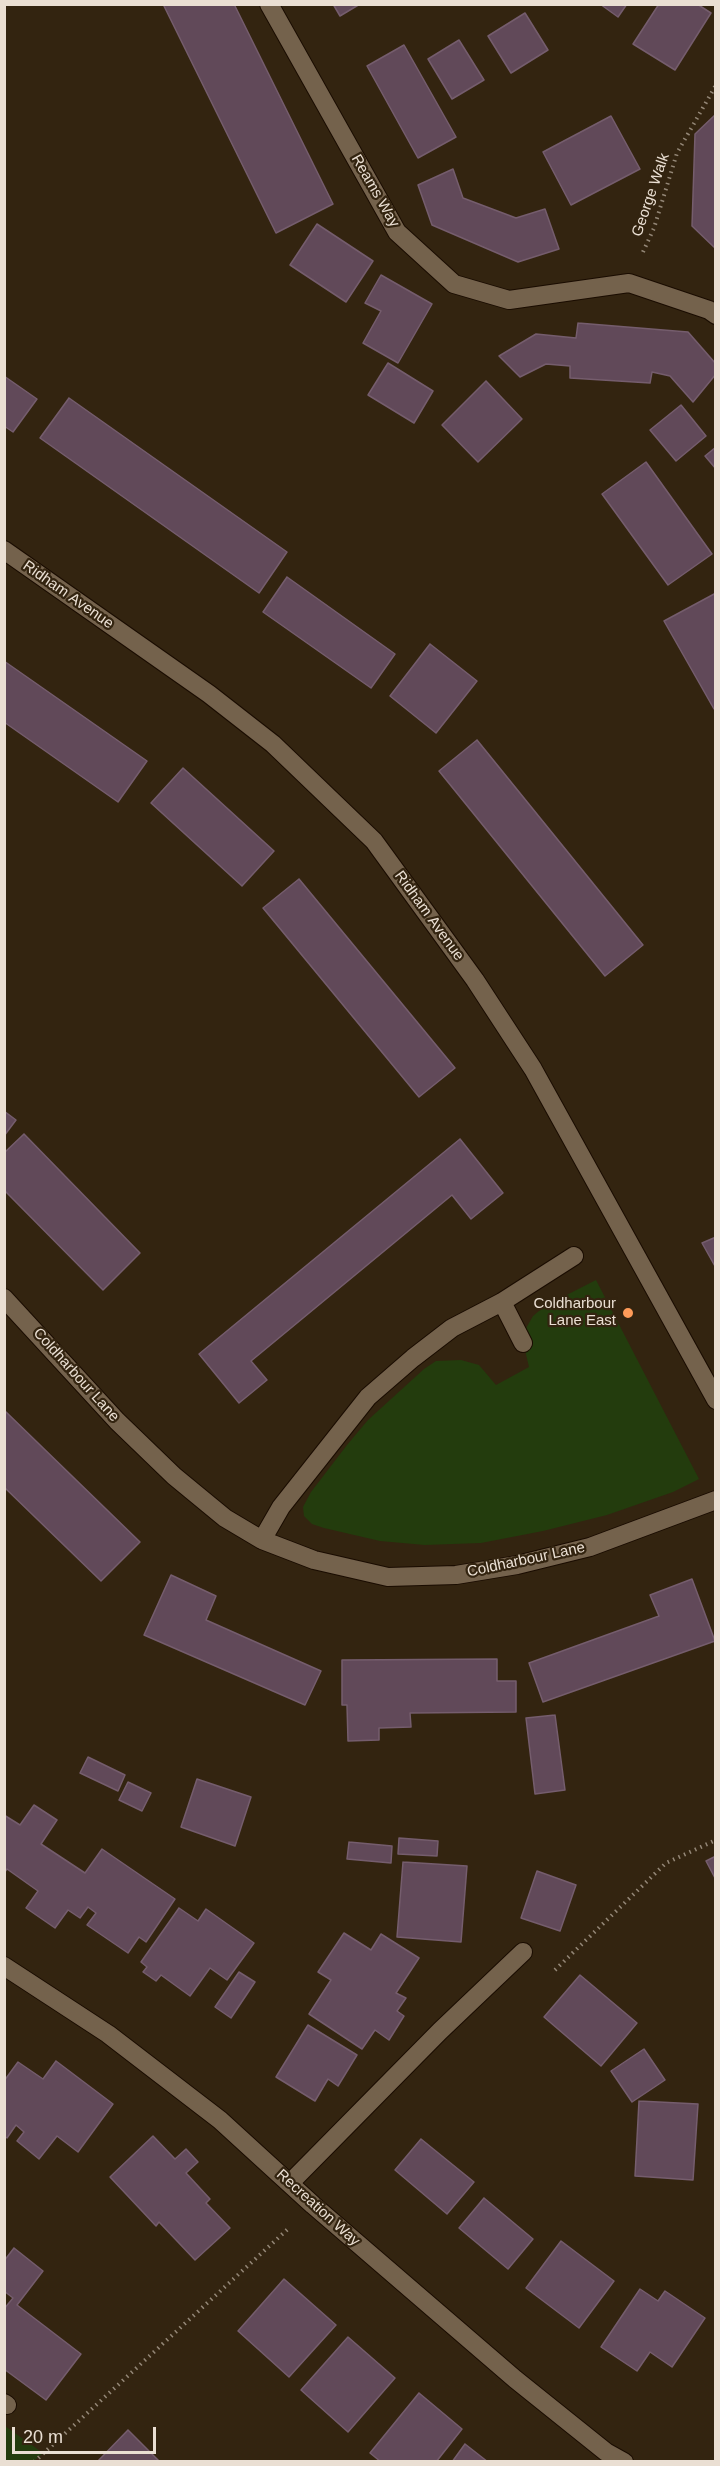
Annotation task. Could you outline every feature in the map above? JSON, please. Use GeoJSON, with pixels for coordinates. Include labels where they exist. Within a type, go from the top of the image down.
{"type":"FeatureCollection","features":[{"type":"Feature","properties":{"kind":"street","name":"Reams Way"},"geometry":{"type":"LineString","coordinates":[[269,4],[397,232],[454,284],[509,300],[628,283],[709,310],[716,315]]}},
{"type":"Feature","properties":{"kind":"street","name":"Ridham Avenue"},"geometry":{"type":"LineString","coordinates":[[4,550],[209,694],[273,744],[374,841],[475,980],[532,1069],[716,1400]]}},
{"type":"Feature","properties":{"kind":"street"},"geometry":{"type":"LineString","coordinates":[[262,1540],[281,1507],[368,1397],[452,1328],[502,1302],[574,1256]]}},
{"type":"Feature","properties":{"kind":"street","name":"Coldharbour Lane"},"geometry":{"type":"LineString","coordinates":[[4,1298],[117,1421],[174,1476],[225,1518],[262,1540],[314,1560],[388,1577],[456,1575],[517,1565],[590,1547],[716,1500]]}},
{"type":"Feature","properties":{"kind":"street"},"geometry":{"type":"LineString","coordinates":[[502,1302],[523,1343]]}},
{"type":"Feature","properties":{"kind":"street"},"geometry":{"type":"LineString","coordinates":[[290,2183],[440,2031],[524,1952]]}},
{"type":"Feature","properties":{"kind":"street","name":"Recreation Way"},"geometry":{"type":"LineString","coordinates":[[4,1966],[108,2034],[220,2120],[313,2205],[515,2379],[606,2452],[624,2462]]}},
{"type":"Feature","properties":{"kind":"path","name":"George Walk"},"geometry":{"type":"LineString","coordinates":[[628,283],[654,228],[677,153],[716,85]]}},
{"type":"Feature","properties":{"kind":"path"},"geometry":{"type":"LineString","coordinates":[[34,2462],[313,2205]]}},
{"type":"Feature","properties":{"kind":"green space"},"geometry":{"type":"Polygon","coordinates":[[[596,1280],[699,1479],[673,1492],[607,1515],[481,1543],[425,1545],[380,1541],[324,1528],[312,1524],[304,1516],[303,1507],[311,1492],[347,1445],[368,1420],[424,1369],[436,1361],[461,1360],[479,1365],[496,1385],[529,1367],[524,1346],[525,1330],[533,1316],[545,1306],[596,1280]]]}},
{"type":"Feature","properties":{"kind":"green space"},"geometry":{"type":"Polygon","coordinates":[[[4,2426],[43,2453],[34,2461],[5,2461],[4,2426]]]}},
{"type":"Feature","properties":{"kind":"building"},"geometry":{"type":"Polygon","coordinates":[[[163,4],[234,4],[333,204],[276,233],[163,4]]]}},
{"type":"Feature","properties":{"kind":"building"},"geometry":{"type":"Polygon","coordinates":[[[333,4],[360,4],[340,16],[333,4]]]}},
{"type":"Feature","properties":{"kind":"building"},"geometry":{"type":"Polygon","coordinates":[[[600,4],[627,4],[618,17],[600,4]]]}},
{"type":"Feature","properties":{"kind":"building"},"geometry":{"type":"Polygon","coordinates":[[[659,4],[697,4],[711,13],[675,70],[633,44],[659,4]]]}},
{"type":"Feature","properties":{"kind":"building"},"geometry":{"type":"Polygon","coordinates":[[[525,13],[548,50],[511,73],[488,36],[525,13]]]}},
{"type":"Feature","properties":{"kind":"building"},"geometry":{"type":"Polygon","coordinates":[[[459,40],[484,80],[452,99],[428,59],[459,40]]]}},
{"type":"Feature","properties":{"kind":"building"},"geometry":{"type":"Polygon","coordinates":[[[404,45],[456,137],[418,158],[367,66],[404,45]]]}},
{"type":"Feature","properties":{"kind":"building"},"geometry":{"type":"Polygon","coordinates":[[[716,114],[716,249],[692,226],[695,134],[716,114]]]}},
{"type":"Feature","properties":{"kind":"building"},"geometry":{"type":"Polygon","coordinates":[[[611,116],[640,169],[571,205],[543,152],[611,116]]]}},
{"type":"Feature","properties":{"kind":"building"},"geometry":{"type":"Polygon","coordinates":[[[453,169],[463,198],[516,218],[545,209],[559,249],[518,262],[432,225],[418,185],[453,169]]]}},
{"type":"Feature","properties":{"kind":"building"},"geometry":{"type":"Polygon","coordinates":[[[317,224],[373,261],[346,302],[290,265],[317,224]]]}},
{"type":"Feature","properties":{"kind":"building"},"geometry":{"type":"Polygon","coordinates":[[[381,275],[432,304],[398,363],[363,343],[381,311],[365,303],[381,275]]]}},
{"type":"Feature","properties":{"kind":"building"},"geometry":{"type":"Polygon","coordinates":[[[578,323],[688,332],[716,364],[716,374],[693,402],[670,376],[652,372],[650,383],[570,378],[570,366],[546,364],[520,377],[499,356],[536,334],[576,338],[578,323]]]}},
{"type":"Feature","properties":{"kind":"building"},"geometry":{"type":"Polygon","coordinates":[[[388,363],[433,391],[414,423],[368,395],[388,363]]]}},
{"type":"Feature","properties":{"kind":"building"},"geometry":{"type":"Polygon","coordinates":[[[4,376],[37,399],[13,432],[4,426],[4,376]]]}},
{"type":"Feature","properties":{"kind":"building"},"geometry":{"type":"Polygon","coordinates":[[[486,381],[522,419],[478,462],[442,425],[486,381]]]}},
{"type":"Feature","properties":{"kind":"building"},"geometry":{"type":"Polygon","coordinates":[[[69,398],[287,552],[259,593],[40,438],[69,398]]]}},
{"type":"Feature","properties":{"kind":"building"},"geometry":{"type":"Polygon","coordinates":[[[681,405],[706,436],[676,461],[650,430],[681,405]]]}},
{"type":"Feature","properties":{"kind":"building"},"geometry":{"type":"Polygon","coordinates":[[[716,447],[716,469],[705,456],[716,447]]]}},
{"type":"Feature","properties":{"kind":"building"},"geometry":{"type":"Polygon","coordinates":[[[646,462],[712,554],[668,585],[602,494],[646,462]]]}},
{"type":"Feature","properties":{"kind":"building"},"geometry":{"type":"Polygon","coordinates":[[[287,577],[395,654],[371,688],[263,612],[287,577]]]}},
{"type":"Feature","properties":{"kind":"building"},"geometry":{"type":"Polygon","coordinates":[[[716,593],[716,709],[714,709],[664,621],[716,593]]]}},
{"type":"Feature","properties":{"kind":"building"},"geometry":{"type":"Polygon","coordinates":[[[430,644],[477,681],[436,733],[390,696],[430,644]]]}},
{"type":"Feature","properties":{"kind":"building"},"geometry":{"type":"Polygon","coordinates":[[[4,661],[147,761],[118,802],[4,722],[4,661]]]}},
{"type":"Feature","properties":{"kind":"building"},"geometry":{"type":"Polygon","coordinates":[[[477,740],[643,945],[605,976],[439,771],[477,740]]]}},
{"type":"Feature","properties":{"kind":"building"},"geometry":{"type":"Polygon","coordinates":[[[183,768],[274,851],[242,886],[151,803],[183,768]]]}},
{"type":"Feature","properties":{"kind":"building"},"geometry":{"type":"Polygon","coordinates":[[[299,879],[455,1068],[419,1097],[263,908],[299,879]]]}},
{"type":"Feature","properties":{"kind":"building"},"geometry":{"type":"Polygon","coordinates":[[[4,1111],[16,1120],[4,1136],[4,1111]]]}},
{"type":"Feature","properties":{"kind":"building"},"geometry":{"type":"Polygon","coordinates":[[[24,1134],[140,1253],[103,1290],[4,1190],[4,1153],[24,1134]]]}},
{"type":"Feature","properties":{"kind":"building"},"geometry":{"type":"Polygon","coordinates":[[[460,1139],[503,1193],[471,1219],[452,1195],[251,1361],[267,1380],[239,1403],[199,1354],[460,1139]]]}},
{"type":"Feature","properties":{"kind":"building"},"geometry":{"type":"Polygon","coordinates":[[[716,1237],[716,1268],[702,1243],[716,1237]]]}},
{"type":"Feature","properties":{"kind":"building"},"geometry":{"type":"Polygon","coordinates":[[[4,1410],[140,1542],[101,1581],[4,1487],[4,1410]]]}},
{"type":"Feature","properties":{"kind":"building"},"geometry":{"type":"Polygon","coordinates":[[[171,1575],[216,1596],[206,1620],[321,1671],[305,1705],[144,1635],[171,1575]]]}},
{"type":"Feature","properties":{"kind":"building"},"geometry":{"type":"Polygon","coordinates":[[[692,1579],[715,1641],[543,1702],[529,1663],[659,1616],[650,1595],[692,1579]]]}},
{"type":"Feature","properties":{"kind":"building"},"geometry":{"type":"Polygon","coordinates":[[[497,1659],[497,1681],[516,1681],[516,1712],[410,1713],[411,1727],[379,1728],[379,1740],[348,1741],[347,1705],[342,1705],[342,1660],[497,1659]]]}},
{"type":"Feature","properties":{"kind":"building"},"geometry":{"type":"Polygon","coordinates":[[[555,1715],[565,1790],[535,1794],[526,1718],[555,1715]]]}},
{"type":"Feature","properties":{"kind":"building"},"geometry":{"type":"Polygon","coordinates":[[[88,1757],[125,1775],[118,1791],[80,1773],[88,1757]]]}},
{"type":"Feature","properties":{"kind":"building"},"geometry":{"type":"Polygon","coordinates":[[[197,1779],[251,1797],[235,1846],[181,1827],[197,1779]]]}},
{"type":"Feature","properties":{"kind":"building"},"geometry":{"type":"Polygon","coordinates":[[[128,1782],[151,1793],[142,1811],[119,1800],[128,1782]]]}},
{"type":"Feature","properties":{"kind":"building"},"geometry":{"type":"Polygon","coordinates":[[[34,1805],[57,1820],[41,1844],[85,1873],[102,1849],[175,1899],[146,1942],[139,1937],[128,1953],[87,1925],[96,1913],[88,1907],[80,1918],[68,1910],[55,1928],[26,1908],[38,1891],[7,1869],[4,1873],[4,1815],[20,1825],[34,1805]]]}},
{"type":"Feature","properties":{"kind":"building"},"geometry":{"type":"Polygon","coordinates":[[[399,1838],[438,1841],[437,1856],[398,1854],[399,1838]]]}},
{"type":"Feature","properties":{"kind":"building"},"geometry":{"type":"Polygon","coordinates":[[[349,1842],[392,1846],[391,1863],[347,1859],[349,1842]]]}},
{"type":"Feature","properties":{"kind":"building"},"geometry":{"type":"Polygon","coordinates":[[[716,1856],[716,1880],[706,1861],[716,1856]]]}},
{"type":"Feature","properties":{"kind":"building"},"geometry":{"type":"Polygon","coordinates":[[[403,1862],[467,1866],[461,1942],[397,1937],[403,1862]]]}},
{"type":"Feature","properties":{"kind":"building"},"geometry":{"type":"Polygon","coordinates":[[[537,1871],[576,1885],[560,1931],[521,1918],[537,1871]]]}},
{"type":"Feature","properties":{"kind":"building"},"geometry":{"type":"Polygon","coordinates":[[[179,1908],[198,1921],[206,1909],[254,1943],[227,1980],[210,1968],[190,1996],[161,1975],[156,1981],[143,1972],[147,1967],[141,1962],[179,1908]]]}},
{"type":"Feature","properties":{"kind":"building"},"geometry":{"type":"Polygon","coordinates":[[[344,1933],[371,1950],[381,1934],[419,1958],[396,1993],[406,1998],[397,2011],[404,2016],[389,2040],[375,2030],[362,2049],[309,2014],[331,1980],[318,1972],[344,1933]]]}},
{"type":"Feature","properties":{"kind":"building"},"geometry":{"type":"Polygon","coordinates":[[[239,1972],[255,1982],[231,2018],[215,2007],[239,1972]]]}},
{"type":"Feature","properties":{"kind":"building"},"geometry":{"type":"Polygon","coordinates":[[[580,1975],[637,2023],[601,2066],[544,2017],[580,1975]]]}},
{"type":"Feature","properties":{"kind":"building"},"geometry":{"type":"Polygon","coordinates":[[[308,2025],[357,2055],[338,2086],[328,2079],[315,2101],[276,2077],[308,2025]]]}},
{"type":"Feature","properties":{"kind":"building"},"geometry":{"type":"Polygon","coordinates":[[[644,2049],[665,2080],[632,2102],[611,2071],[644,2049]]]}},
{"type":"Feature","properties":{"kind":"building"},"geometry":{"type":"Polygon","coordinates":[[[56,2061],[113,2104],[78,2152],[57,2136],[39,2159],[17,2141],[24,2132],[16,2125],[7,2138],[4,2136],[4,2081],[18,2062],[43,2079],[56,2061]]]}},
{"type":"Feature","properties":{"kind":"building"},"geometry":{"type":"Polygon","coordinates":[[[639,2101],[698,2104],[693,2180],[635,2176],[639,2101]]]}},
{"type":"Feature","properties":{"kind":"building"},"geometry":{"type":"Polygon","coordinates":[[[153,2136],[175,2159],[186,2149],[198,2162],[186,2173],[210,2199],[206,2203],[230,2228],[195,2260],[159,2222],[156,2226],[110,2177],[153,2136]]]}},
{"type":"Feature","properties":{"kind":"building"},"geometry":{"type":"Polygon","coordinates":[[[421,2139],[474,2182],[447,2214],[395,2170],[421,2139]]]}},
{"type":"Feature","properties":{"kind":"building"},"geometry":{"type":"Polygon","coordinates":[[[484,2198],[533,2239],[508,2269],[459,2228],[484,2198]]]}},
{"type":"Feature","properties":{"kind":"building"},"geometry":{"type":"Polygon","coordinates":[[[561,2241],[614,2281],[579,2328],[526,2288],[561,2241]]]}},
{"type":"Feature","properties":{"kind":"building"},"geometry":{"type":"Polygon","coordinates":[[[14,2248],[43,2271],[17,2305],[81,2354],[46,2400],[4,2369],[4,2309],[13,2298],[4,2291],[4,2261],[14,2248]]]}},
{"type":"Feature","properties":{"kind":"building"},"geometry":{"type":"Polygon","coordinates":[[[284,2279],[336,2325],[289,2377],[238,2331],[284,2279]]]}},
{"type":"Feature","properties":{"kind":"building"},"geometry":{"type":"Polygon","coordinates":[[[640,2289],[658,2301],[665,2291],[705,2318],[672,2367],[650,2352],[637,2371],[601,2347],[640,2289]]]}},
{"type":"Feature","properties":{"kind":"building"},"geometry":{"type":"Polygon","coordinates":[[[348,2337],[395,2378],[348,2432],[301,2390],[348,2337]]]}},
{"type":"Feature","properties":{"kind":"building"},"geometry":{"type":"Polygon","coordinates":[[[419,2393],[462,2429],[436,2462],[381,2462],[370,2453],[419,2393]]]}},
{"type":"Feature","properties":{"kind":"building"},"geometry":{"type":"Polygon","coordinates":[[[128,2430],[160,2462],[97,2462],[128,2430]]]}},
{"type":"Feature","properties":{"kind":"building"},"geometry":{"type":"Polygon","coordinates":[[[465,2444],[488,2462],[452,2462],[465,2444]]]}},
{"type":"Feature","properties":{"kind":"place","name":"Coldharbour Lane East"},"geometry":{"type":"Point","coordinates":[628,1313]}}]}
